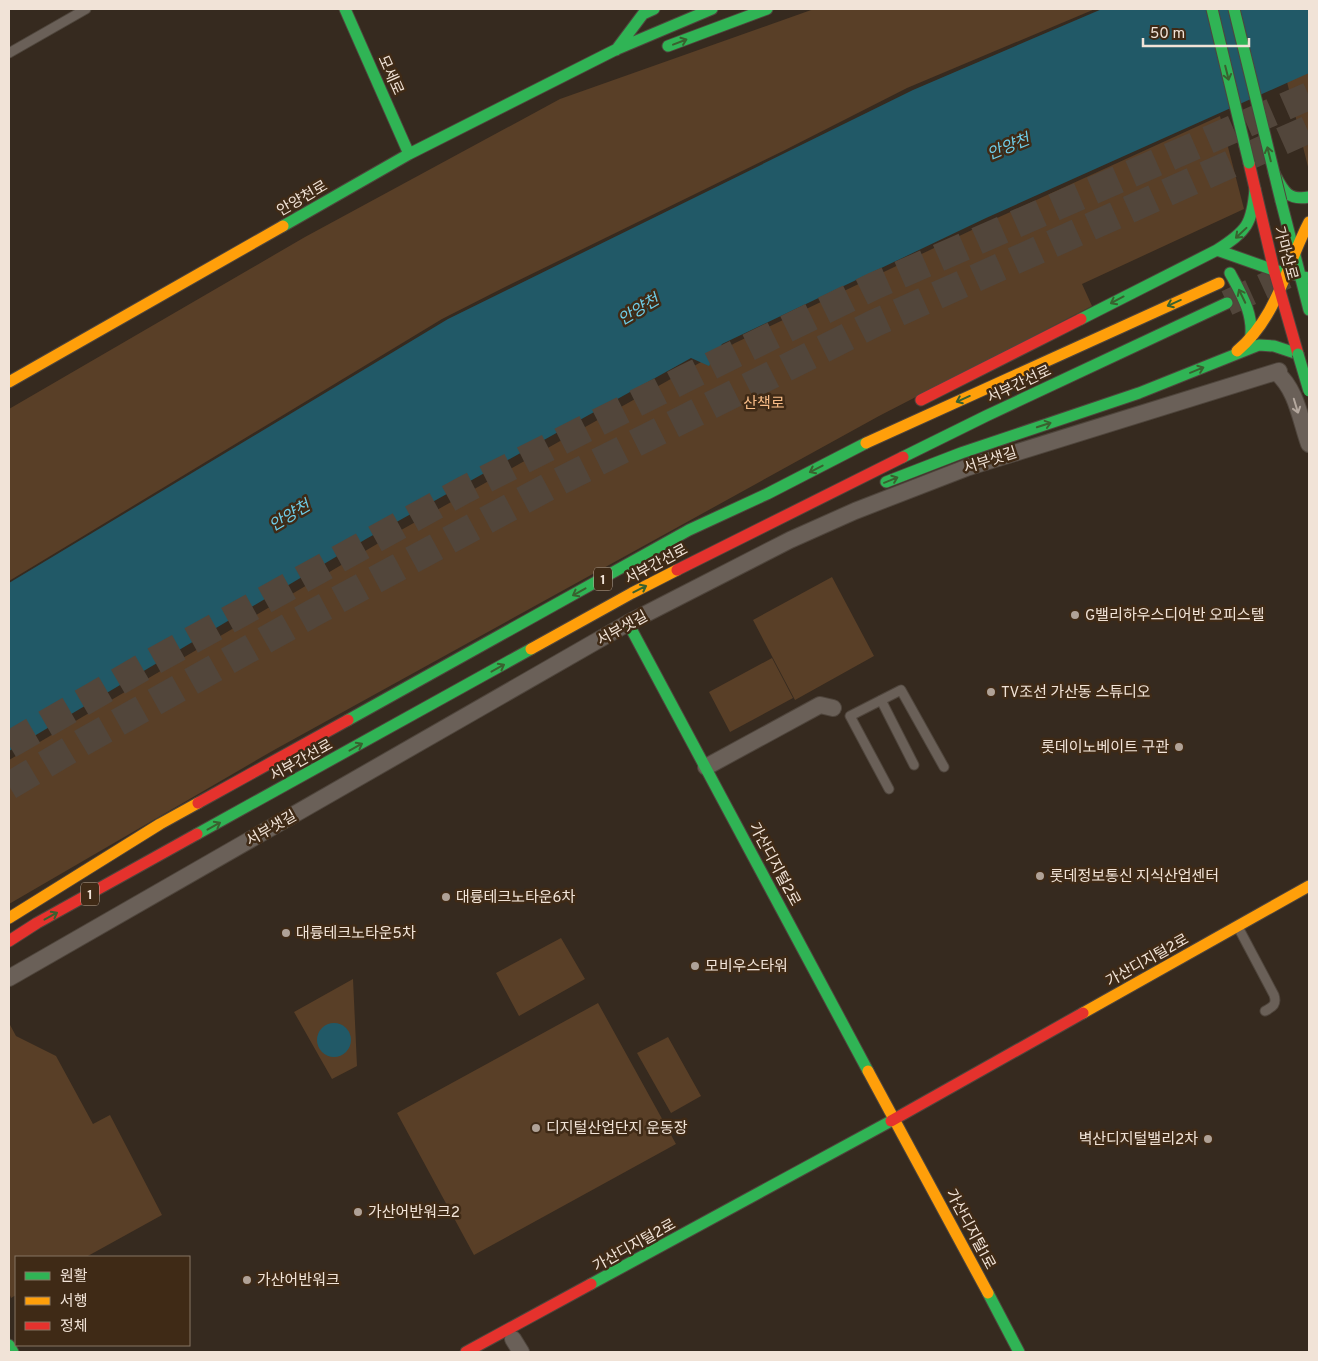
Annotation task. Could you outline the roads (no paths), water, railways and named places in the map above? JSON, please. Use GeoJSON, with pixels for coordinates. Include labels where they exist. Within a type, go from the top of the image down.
{"type":"FeatureCollection","features":[{"type":"Feature","properties":{"kind":"main road","name":"모세로"},"geometry":{"type":"LineString","coordinates":[[345,9],[409,154]]}},
{"type":"Feature","properties":{"kind":"main road"},"geometry":{"type":"LineString","coordinates":[[615,50],[643,14],[654,9]]}},
{"type":"Feature","properties":{"kind":"main road","name":"안양천로"},"geometry":{"type":"LineString","coordinates":[[9,382],[409,154],[615,50],[712,9]]}},
{"type":"Feature","properties":{"kind":"main road"},"geometry":{"type":"LineString","coordinates":[[656,50],[767,9]]}},
{"type":"Feature","properties":{"kind":"main road"},"geometry":{"type":"LineString","coordinates":[[912,405],[1212,252],[1244,232],[1257,208],[1255,189],[1212,9]]}},
{"type":"Feature","properties":{"kind":"main road","name":"가마산로"},"geometry":{"type":"LineString","coordinates":[[1234,9],[1294,254],[1304,276],[1309,310]]}},
{"type":"Feature","properties":{"kind":"main road"},"geometry":{"type":"LineString","coordinates":[[615,50],[640,50]]}},
{"type":"Feature","properties":{"kind":"main road"},"geometry":{"type":"LineString","coordinates":[[1274,173],[1290,197],[1304,198]]}},
{"type":"Feature","properties":{"kind":"main road","name":"가마산로"},"geometry":{"type":"LineString","coordinates":[[1257,208],[1309,391]]}},
{"type":"Feature","properties":{"kind":"main road"},"geometry":{"type":"LineString","coordinates":[[1228,358],[1250,342],[1259,332],[1287,272],[1299,239],[1309,222]]}},
{"type":"Feature","properties":{"kind":"main road"},"geometry":{"type":"LineString","coordinates":[[1212,252],[1274,270],[1304,276]]}},
{"type":"Feature","properties":{"kind":"main road"},"geometry":{"type":"LineString","coordinates":[[1212,252],[1226,265],[1244,300],[1253,322],[1250,342]]}},
{"type":"Feature","properties":{"kind":"main road","name":"서부간선로"},"geometry":{"type":"LineString","coordinates":[[9,918],[160,824],[689,530],[766,494],[868,442],[1219,283]]}},
{"type":"Feature","properties":{"kind":"main road","name":"서부간선로"},"geometry":{"type":"LineString","coordinates":[[9,941],[37,923],[172,850],[632,593],[986,416],[1227,303]]}},
{"type":"Feature","properties":{"kind":"main road"},"geometry":{"type":"LineString","coordinates":[[872,488],[961,453],[1139,393],[1259,345],[1268,345],[1298,354]]}},
{"type":"Feature","properties":{"kind":"main road"},"geometry":{"type":"LineString","coordinates":[[689,530],[826,450]]}},
{"type":"Feature","properties":{"kind":"main road"},"geometry":{"type":"LineString","coordinates":[[700,558],[837,503]]}},
{"type":"Feature","properties":{"kind":"main road","name":"가산디지털2로"},"geometry":{"type":"LineString","coordinates":[[628,624],[895,1120]]}},
{"type":"Feature","properties":{"kind":"main road"},"geometry":{"type":"LineString","coordinates":[[58,925],[172,850]]}},
{"type":"Feature","properties":{"kind":"main road","name":"가산디지털2로"},"geometry":{"type":"LineString","coordinates":[[466,1352],[895,1120],[1309,886]]}},
{"type":"Feature","properties":{"kind":"main road","name":"가산디지털1로"},"geometry":{"type":"LineString","coordinates":[[895,1120],[1020,1352]]}},
{"type":"Feature","properties":{"kind":"main road"},"geometry":{"type":"LineString","coordinates":[[9,1345],[13,1352]]}},
{"type":"Feature","properties":{"kind":"street","name":"서부샛길"},"geometry":{"type":"LineString","coordinates":[[9,978],[628,624],[790,540],[917,486],[981,463],[1277,372],[1292,390],[1309,444]]}},
{"type":"Feature","properties":{"kind":"street"},"geometry":{"type":"LineString","coordinates":[[706,767],[820,705],[833,708]]}},
{"type":"Feature","properties":{"kind":"lane"},"geometry":{"type":"LineString","coordinates":[[9,53],[86,9]]}},
{"type":"Feature","properties":{"kind":"lane"},"geometry":{"type":"LineString","coordinates":[[850,716],[901,690],[944,767]]}},
{"type":"Feature","properties":{"kind":"lane"},"geometry":{"type":"LineString","coordinates":[[881,700],[914,765]]}},
{"type":"Feature","properties":{"kind":"lane"},"geometry":{"type":"LineString","coordinates":[[833,708],[850,716],[889,789]]}},
{"type":"Feature","properties":{"kind":"lane"},"geometry":{"type":"LineString","coordinates":[[1238,927],[1276,1000],[1274,1006],[1265,1011]]}},
{"type":"Feature","properties":{"kind":"water","name":"안양천"},"geometry":{"type":"Polygon","coordinates":[[[1102,9],[1309,9],[1309,73],[986,218],[722,344],[709,366],[691,358],[366,539],[9,751],[9,583],[448,319],[913,90],[1102,9]]]}},
{"type":"Feature","properties":{"kind":"water"},"geometry":{"type":"Polygon","coordinates":[[[334,1023],[341,1024],[346,1028],[350,1033],[350,1047],[346,1052],[341,1056],[334,1057],[327,1056],[322,1052],[318,1047],[317,1040],[318,1033],[322,1028],[327,1024],[334,1023]]]}},
{"type":"Feature","properties":{"kind":"tunnel"},"geometry":{"type":"LineString","coordinates":[[9,745],[152,662],[464,490],[686,378],[874,286],[1309,96]]}},
{"type":"Feature","properties":{"kind":"tunnel"},"geometry":{"type":"LineString","coordinates":[[9,786],[83,742],[315,612],[548,487],[875,323],[1309,129]]}},
{"type":"Feature","properties":{"kind":"tunnel"},"geometry":{"type":"LineString","coordinates":[[1227,303],[1297,271]]}},
{"type":"Feature","properties":{"kind":"place","name":"G밸리하우스디어반 오피스텔"},"geometry":{"type":"Point","coordinates":[1075,615]}},
{"type":"Feature","properties":{"kind":"place","name":"TV조선 가산동 스튜디오"},"geometry":{"type":"Point","coordinates":[991,692]}},
{"type":"Feature","properties":{"kind":"place","name":"롯데이노베이트 구관"},"geometry":{"type":"Point","coordinates":[1179,747]}},
{"type":"Feature","properties":{"kind":"place","name":"롯데정보통신 지식산업센터"},"geometry":{"type":"Point","coordinates":[1040,876]}},
{"type":"Feature","properties":{"kind":"place","name":"대륭테크노타운6차"},"geometry":{"type":"Point","coordinates":[446,897]}},
{"type":"Feature","properties":{"kind":"place","name":"대륭테크노타운5차"},"geometry":{"type":"Point","coordinates":[286,933]}},
{"type":"Feature","properties":{"kind":"place","name":"모비우스타워"},"geometry":{"type":"Point","coordinates":[695,966]}},
{"type":"Feature","properties":{"kind":"place","name":"디지털산업단지 운동장"},"geometry":{"type":"Point","coordinates":[536,1128]}},
{"type":"Feature","properties":{"kind":"place","name":"벽산디지털밸리2차"},"geometry":{"type":"Point","coordinates":[1208,1139]}},
{"type":"Feature","properties":{"kind":"place","name":"가산어반워크2"},"geometry":{"type":"Point","coordinates":[358,1212]}},
{"type":"Feature","properties":{"kind":"place","name":"가산어반워크"},"geometry":{"type":"Point","coordinates":[247,1280]}},
{"type":"Feature","properties":{"kind":"park label","name":"산책로"},"geometry":{"type":"Point","coordinates":[764,403]}}]}
